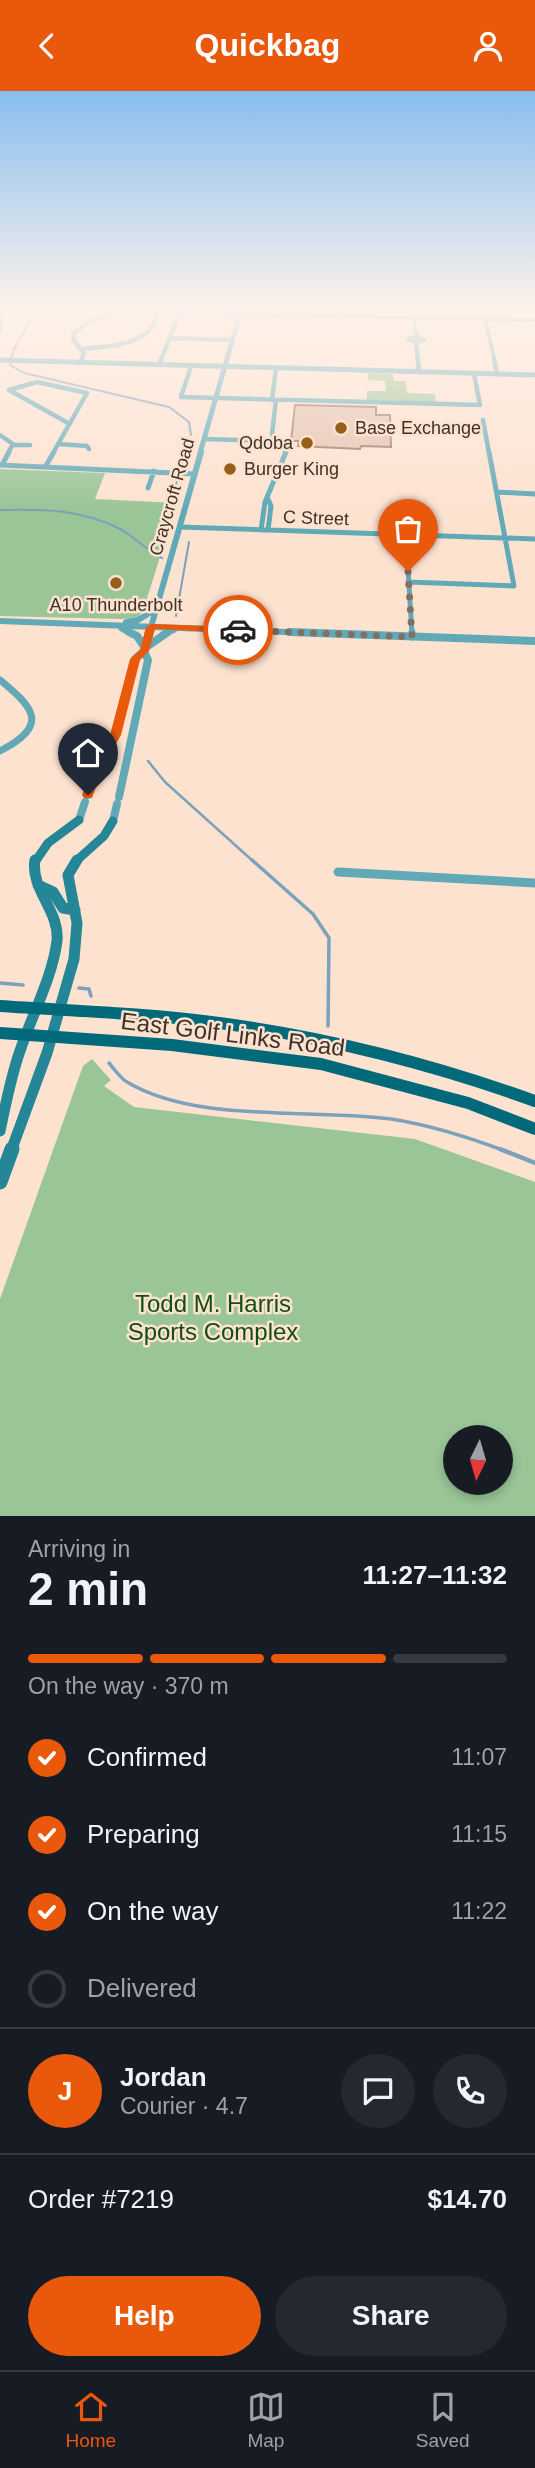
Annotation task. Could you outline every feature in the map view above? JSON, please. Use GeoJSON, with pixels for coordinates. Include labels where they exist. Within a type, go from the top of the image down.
{"type":"FeatureCollection","features":[{"type":"Feature","properties":{"kind":"main road"},"geometry":{"type":"LineString","coordinates":[[0,1131],[12,1080],[57,938],[56,921],[50,903],[38,885],[34,867],[38,854],[79,820]]}},
{"type":"Feature","properties":{"kind":"main road"},"geometry":{"type":"LineString","coordinates":[[0,1182],[52,1037],[74,959],[77,932],[68,880],[71,867],[104,836],[113,821]]}},
{"type":"Feature","properties":{"kind":"main road"},"geometry":{"type":"LineString","coordinates":[[38,885],[53,892],[63,908],[75,909]]}},
{"type":"Feature","properties":{"kind":"main road","name":"East Golf Links Road"},"geometry":{"type":"LineString","coordinates":[[0,1006],[172,1018],[248,1027],[328,1041],[467,1075],[535,1101]]}},
{"type":"Feature","properties":{"kind":"main road","name":"East Golf Links Road"},"geometry":{"type":"LineString","coordinates":[[0,1033],[172,1045],[321,1064],[468,1103],[535,1129]]}},
{"type":"Feature","properties":{"kind":"street"},"geometry":{"type":"LineString","coordinates":[[188,376],[181,397],[480,405],[474,376]]}},
{"type":"Feature","properties":{"kind":"street","name":"Craycroft Road"},"geometry":{"type":"LineString","coordinates":[[145,649],[221,376]]}},
{"type":"Feature","properties":{"kind":"street"},"geometry":{"type":"LineString","coordinates":[[261,530],[265,502],[285,461],[286,447],[272,434],[276,376]]}},
{"type":"Feature","properties":{"kind":"street"},"geometry":{"type":"LineString","coordinates":[[45,467],[87,393],[32,380],[20,382],[9,390],[68,423]]}},
{"type":"Feature","properties":{"kind":"street"},"geometry":{"type":"LineString","coordinates":[[408,582],[514,586],[484,420]]}},
{"type":"Feature","properties":{"kind":"street"},"geometry":{"type":"LineString","coordinates":[[0,435],[12,445],[30,445]]}},
{"type":"Feature","properties":{"kind":"street"},"geometry":{"type":"LineString","coordinates":[[205,439],[279,441]]}},
{"type":"Feature","properties":{"kind":"street"},"geometry":{"type":"LineString","coordinates":[[58,444],[86,446],[89,449]]}},
{"type":"Feature","properties":{"kind":"street"},"geometry":{"type":"LineString","coordinates":[[12,445],[1,465],[195,474]]}},
{"type":"Feature","properties":{"kind":"street"},"geometry":{"type":"LineString","coordinates":[[148,488],[154,471]]}},
{"type":"Feature","properties":{"kind":"street"},"geometry":{"type":"LineString","coordinates":[[497,492],[535,494]]}},
{"type":"Feature","properties":{"kind":"street"},"geometry":{"type":"LineString","coordinates":[[268,499],[271,508],[268,530]]}},
{"type":"Feature","properties":{"kind":"street","name":"C Street"},"geometry":{"type":"LineString","coordinates":[[180,527],[535,539]]}},
{"type":"Feature","properties":{"kind":"street"},"geometry":{"type":"LineString","coordinates":[[406,535],[412,637]]}},
{"type":"Feature","properties":{"kind":"street"},"geometry":{"type":"LineString","coordinates":[[110,625],[138,620],[156,609]]}},
{"type":"Feature","properties":{"kind":"street"},"geometry":{"type":"LineString","coordinates":[[0,621],[535,641]]}},
{"type":"Feature","properties":{"kind":"street"},"geometry":{"type":"LineString","coordinates":[[110,625],[130,631],[145,649],[148,660],[113,821]]}},
{"type":"Feature","properties":{"kind":"street"},"geometry":{"type":"LineString","coordinates":[[79,820],[99,763],[116,735],[135,659],[162,634],[189,628]]}},
{"type":"Feature","properties":{"kind":"street"},"geometry":{"type":"LineString","coordinates":[[0,680],[30,707],[32,720],[23,738],[0,751]]}},
{"type":"Feature","properties":{"kind":"street"},"geometry":{"type":"LineString","coordinates":[[338,872],[535,883]]}},
{"type":"Feature","properties":{"kind":"green space"},"geometry":{"type":"Polygon","coordinates":[[[368,376],[393,376],[394,381],[406,381],[407,393],[435,394],[436,402],[367,400],[367,391],[386,391],[385,381],[368,380],[368,376]]]}},
{"type":"Feature","properties":{"kind":"green space"},"geometry":{"type":"Polygon","coordinates":[[[0,469],[105,473],[95,499],[177,503],[143,611],[138,617],[122,619],[0,616],[0,469]]]}},
{"type":"Feature","properties":{"kind":"green space","name":"Todd M. Harris Sports Complex"},"geometry":{"type":"Polygon","coordinates":[[[92,1059],[111,1080],[104,1086],[134,1107],[415,1139],[535,1182],[535,1516],[0,1516],[0,1299],[83,1066],[92,1059]]]}},
{"type":"Feature","properties":{"kind":"building","name":"Base Exchange"},"geometry":{"type":"Polygon","coordinates":[[[295,405],[376,407],[376,415],[390,415],[391,447],[361,446],[360,449],[298,446],[299,441],[291,441],[295,405]]]}},
{"type":"Feature","properties":{"kind":"waterway"},"geometry":{"type":"LineString","coordinates":[[39,376],[169,407],[189,422],[191,435]]}},
{"type":"Feature","properties":{"kind":"waterway"},"geometry":{"type":"LineString","coordinates":[[180,470],[189,441]]}},
{"type":"Feature","properties":{"kind":"waterway"},"geometry":{"type":"LineString","coordinates":[[170,500],[179,476]]}},
{"type":"Feature","properties":{"kind":"waterway"},"geometry":{"type":"LineString","coordinates":[[0,510],[47,510],[93,518],[122,530],[162,558]]}},
{"type":"Feature","properties":{"kind":"waterway"},"geometry":{"type":"LineString","coordinates":[[176,616],[189,542]]}},
{"type":"Feature","properties":{"kind":"waterway"},"geometry":{"type":"LineString","coordinates":[[148,761],[165,782],[254,862]]}},
{"type":"Feature","properties":{"kind":"waterway"},"geometry":{"type":"LineString","coordinates":[[252,860],[313,914],[329,938],[328,1026]]}},
{"type":"Feature","properties":{"kind":"waterway"},"geometry":{"type":"LineString","coordinates":[[0,983],[23,985]]}},
{"type":"Feature","properties":{"kind":"waterway"},"geometry":{"type":"LineString","coordinates":[[79,988],[89,989],[91,996]]}},
{"type":"Feature","properties":{"kind":"waterway"},"geometry":{"type":"LineString","coordinates":[[109,1063],[127,1082],[155,1095],[187,1104],[256,1112],[391,1119],[449,1132],[505,1151]]}},
{"type":"Feature","properties":{"kind":"waterway"},"geometry":{"type":"LineString","coordinates":[[500,1149],[505,1151]]}},
{"type":"Feature","properties":{"kind":"waterway"},"geometry":{"type":"LineString","coordinates":[[505,1151],[535,1163]]}},
{"type":"Feature","properties":{"kind":"way so far"},"geometry":{"type":"LineString","coordinates":[[238,630],[412,637],[408,571]]}},
{"type":"Feature","properties":{"kind":"place","name":"Base Exchange"},"geometry":{"type":"Point","coordinates":[341,428]}},
{"type":"Feature","properties":{"kind":"place","name":"Qdoba"},"geometry":{"type":"Point","coordinates":[307,443]}},
{"type":"Feature","properties":{"kind":"place","name":"Burger King"},"geometry":{"type":"Point","coordinates":[230,469]}},
{"type":"Feature","properties":{"kind":"place","name":"A10 Thunderbolt"},"geometry":{"type":"Point","coordinates":[116,583]}},
{"type":"Feature","properties":{"kind":"route"},"geometry":{"type":"LineString","coordinates":[[88,795],[99,763],[116,735],[135,659],[144,651],[151,627],[238,630]]}}]}
